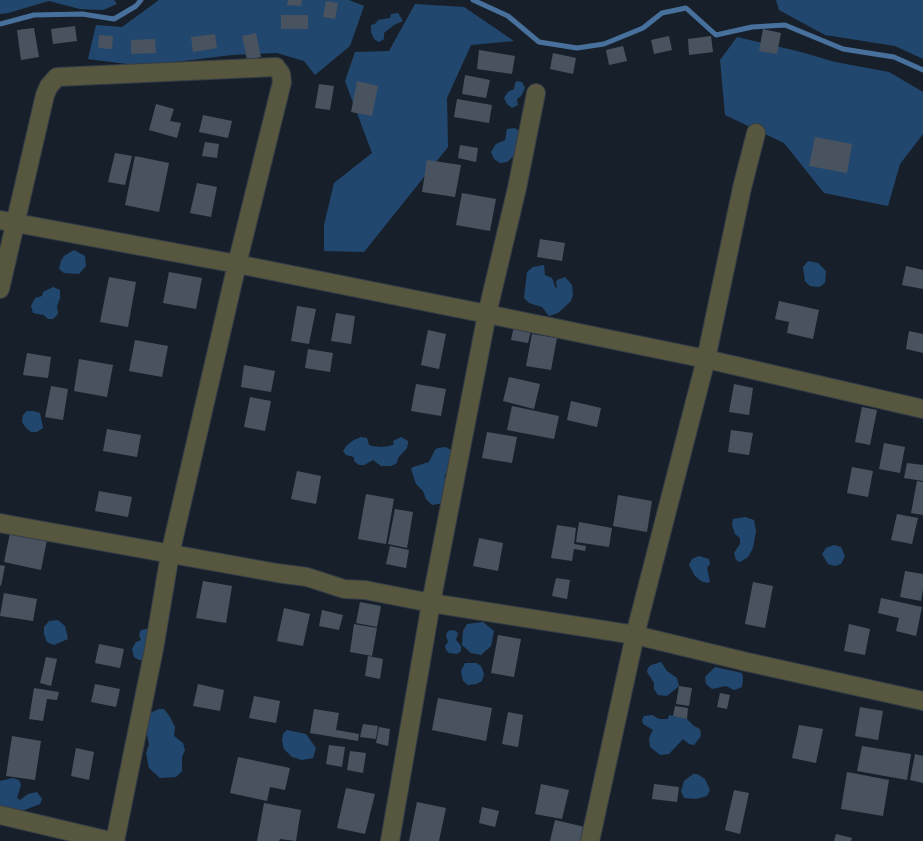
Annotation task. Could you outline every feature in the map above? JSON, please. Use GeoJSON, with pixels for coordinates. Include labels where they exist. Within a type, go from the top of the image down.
{"type":"FeatureCollection","features":[{"type":"Feature","properties":{"kind":"street"},"geometry":{"type":"LineString","coordinates":[[0,289],[7,221],[45,94],[57,77],[276,67],[281,74],[282,82],[170,554],[154,649],[115,841]]}},
{"type":"Feature","properties":{"kind":"street"},"geometry":{"type":"LineString","coordinates":[[390,841],[431,603],[487,314],[536,93]]}},
{"type":"Feature","properties":{"kind":"street"},"geometry":{"type":"LineString","coordinates":[[590,841],[635,634],[706,359],[756,133]]}},
{"type":"Feature","properties":{"kind":"street"},"geometry":{"type":"LineString","coordinates":[[7,221],[487,314],[706,359],[923,409]]}},
{"type":"Feature","properties":{"kind":"street"},"geometry":{"type":"LineString","coordinates":[[0,522],[307,577],[344,589],[365,590],[431,603],[635,634],[747,662],[923,700]]}},
{"type":"Feature","properties":{"kind":"street"},"geometry":{"type":"LineString","coordinates":[[0,815],[110,841]]}},
{"type":"Feature","properties":{"kind":"shaded area"},"geometry":{"type":"Polygon","coordinates":[[[0,0],[114,0],[117,4],[103,10],[80,9],[49,1],[0,14],[0,0]]]}},
{"type":"Feature","properties":{"kind":"shaded area"},"geometry":{"type":"Polygon","coordinates":[[[159,0],[349,0],[364,6],[350,46],[315,75],[304,61],[277,53],[232,55],[142,66],[88,59],[96,25],[122,27],[159,0]]]}},
{"type":"Feature","properties":{"kind":"shaded area"},"geometry":{"type":"Polygon","coordinates":[[[776,0],[923,0],[923,59],[895,46],[825,35],[779,10],[776,0]]]}},
{"type":"Feature","properties":{"kind":"shaded area"},"geometry":{"type":"Polygon","coordinates":[[[415,4],[464,7],[514,41],[471,45],[447,98],[448,147],[364,252],[324,251],[324,225],[334,183],[372,153],[345,81],[355,52],[389,51],[415,4]]]}},
{"type":"Feature","properties":{"kind":"shaded area"},"geometry":{"type":"Polygon","coordinates":[[[398,13],[403,21],[384,33],[384,39],[379,42],[374,39],[371,25],[378,20],[390,18],[391,14],[398,13]]]}},
{"type":"Feature","properties":{"kind":"shaded area"},"geometry":{"type":"Polygon","coordinates":[[[737,37],[835,62],[889,72],[923,92],[923,134],[900,164],[888,206],[824,193],[784,143],[725,115],[720,60],[737,37]]]}},
{"type":"Feature","properties":{"kind":"shaded area"},"geometry":{"type":"Polygon","coordinates":[[[517,81],[522,82],[525,88],[517,99],[518,105],[512,108],[504,98],[514,89],[517,81]]]}},
{"type":"Feature","properties":{"kind":"shaded area"},"geometry":{"type":"Polygon","coordinates":[[[515,128],[525,136],[513,157],[507,162],[500,163],[494,159],[491,152],[496,144],[505,140],[507,129],[515,128]]]}},
{"type":"Feature","properties":{"kind":"shaded area"},"geometry":{"type":"Polygon","coordinates":[[[74,250],[85,256],[86,266],[79,274],[64,273],[59,269],[61,261],[64,256],[74,250]]]}},
{"type":"Feature","properties":{"kind":"shaded area"},"geometry":{"type":"Polygon","coordinates":[[[808,261],[818,263],[826,271],[825,283],[819,287],[810,286],[805,281],[803,267],[808,261]]]}},
{"type":"Feature","properties":{"kind":"shaded area"},"geometry":{"type":"Polygon","coordinates":[[[544,265],[545,275],[552,278],[556,289],[557,280],[565,277],[572,285],[573,294],[571,301],[558,313],[549,316],[542,307],[529,303],[524,298],[527,272],[533,267],[544,265]]]}},
{"type":"Feature","properties":{"kind":"shaded area"},"geometry":{"type":"Polygon","coordinates":[[[53,287],[60,290],[58,314],[53,319],[48,319],[44,315],[33,313],[31,306],[35,298],[42,296],[43,292],[53,287]]]}},
{"type":"Feature","properties":{"kind":"shaded area"},"geometry":{"type":"Polygon","coordinates":[[[27,411],[40,413],[43,428],[37,432],[31,432],[26,428],[22,422],[23,415],[27,411]]]}},
{"type":"Feature","properties":{"kind":"shaded area"},"geometry":{"type":"Polygon","coordinates":[[[361,437],[367,438],[369,445],[372,446],[390,446],[394,444],[393,441],[401,437],[408,443],[397,463],[391,466],[381,466],[373,460],[359,465],[354,461],[354,457],[346,455],[343,451],[347,445],[361,437]]]}},
{"type":"Feature","properties":{"kind":"shaded area"},"geometry":{"type":"Polygon","coordinates":[[[446,447],[452,451],[451,473],[444,475],[449,483],[444,503],[432,505],[416,484],[411,469],[429,462],[435,450],[446,447]]]}},
{"type":"Feature","properties":{"kind":"shaded area"},"geometry":{"type":"Polygon","coordinates":[[[745,517],[754,520],[756,531],[753,548],[748,557],[740,562],[736,560],[734,553],[740,544],[740,538],[735,534],[732,525],[733,519],[745,517]]]}},
{"type":"Feature","properties":{"kind":"shaded area"},"geometry":{"type":"Polygon","coordinates":[[[834,545],[841,547],[845,556],[841,564],[835,566],[828,564],[822,554],[826,548],[834,545]]]}},
{"type":"Feature","properties":{"kind":"shaded area"},"geometry":{"type":"Polygon","coordinates":[[[699,556],[709,559],[710,564],[707,568],[710,582],[701,581],[689,565],[692,559],[699,556]]]}},
{"type":"Feature","properties":{"kind":"shaded area"},"geometry":{"type":"Polygon","coordinates":[[[58,620],[65,626],[68,639],[54,645],[47,642],[44,627],[49,621],[58,620]]]}},
{"type":"Feature","properties":{"kind":"shaded area"},"geometry":{"type":"Polygon","coordinates":[[[483,622],[494,631],[491,646],[481,655],[471,653],[462,645],[463,631],[467,624],[483,622]]]}},
{"type":"Feature","properties":{"kind":"shaded area"},"geometry":{"type":"Polygon","coordinates":[[[154,626],[143,660],[139,660],[134,657],[132,649],[136,642],[141,640],[139,635],[141,630],[154,626]]]}},
{"type":"Feature","properties":{"kind":"shaded area"},"geometry":{"type":"Polygon","coordinates":[[[454,630],[458,633],[456,640],[461,646],[461,651],[457,654],[449,653],[445,646],[448,642],[446,635],[448,631],[454,630]]]}},
{"type":"Feature","properties":{"kind":"shaded area"},"geometry":{"type":"Polygon","coordinates":[[[661,662],[667,671],[677,678],[679,686],[667,696],[658,695],[647,672],[651,665],[661,662]]]}},
{"type":"Feature","properties":{"kind":"shaded area"},"geometry":{"type":"Polygon","coordinates":[[[465,663],[476,663],[481,666],[484,674],[482,681],[468,685],[463,681],[461,671],[465,663]]]}},
{"type":"Feature","properties":{"kind":"shaded area"},"geometry":{"type":"Polygon","coordinates":[[[715,667],[742,673],[742,687],[734,690],[726,686],[712,689],[706,684],[705,677],[715,667]]]}},
{"type":"Feature","properties":{"kind":"shaded area"},"geometry":{"type":"Polygon","coordinates":[[[164,709],[170,717],[175,727],[174,736],[183,743],[185,750],[182,757],[182,771],[176,777],[160,778],[149,768],[146,753],[149,744],[146,721],[150,713],[164,709]]]}},
{"type":"Feature","properties":{"kind":"shaded area"},"geometry":{"type":"Polygon","coordinates":[[[652,715],[659,719],[668,719],[669,715],[687,719],[700,729],[701,736],[694,745],[683,739],[669,754],[660,755],[650,747],[649,738],[653,730],[643,724],[642,720],[644,716],[652,715]]]}},
{"type":"Feature","properties":{"kind":"shaded area"},"geometry":{"type":"Polygon","coordinates":[[[287,730],[306,734],[316,748],[313,758],[302,760],[292,757],[284,749],[283,734],[287,730]]]}},
{"type":"Feature","properties":{"kind":"shaded area"},"geometry":{"type":"Polygon","coordinates":[[[693,774],[705,779],[710,790],[707,796],[696,799],[684,798],[681,791],[684,781],[693,774]]]}},
{"type":"Feature","properties":{"kind":"shaded area"},"geometry":{"type":"Polygon","coordinates":[[[13,778],[19,780],[21,785],[17,798],[20,800],[28,794],[37,792],[42,799],[40,804],[22,811],[18,827],[13,828],[0,823],[0,781],[13,778]]]}},
{"type":"Feature","properties":{"kind":"building"},"geometry":{"type":"Polygon","coordinates":[[[288,0],[302,0],[301,6],[287,5],[288,0]]]}},
{"type":"Feature","properties":{"kind":"building"},"geometry":{"type":"Polygon","coordinates":[[[326,1],[338,3],[335,19],[323,17],[326,1]]]}},
{"type":"Feature","properties":{"kind":"building"},"geometry":{"type":"Polygon","coordinates":[[[281,15],[308,15],[308,29],[281,29],[281,15]]]}},
{"type":"Feature","properties":{"kind":"building"},"geometry":{"type":"Polygon","coordinates":[[[75,26],[77,41],[53,44],[51,29],[75,26]]]}},
{"type":"Feature","properties":{"kind":"building"},"geometry":{"type":"Polygon","coordinates":[[[34,28],[39,57],[21,60],[17,30],[34,28]]]}},
{"type":"Feature","properties":{"kind":"building"},"geometry":{"type":"Polygon","coordinates":[[[763,29],[781,33],[777,54],[759,51],[763,29]]]}},
{"type":"Feature","properties":{"kind":"building"},"geometry":{"type":"Polygon","coordinates":[[[256,33],[261,57],[247,60],[242,36],[256,33]]]}},
{"type":"Feature","properties":{"kind":"building"},"geometry":{"type":"Polygon","coordinates":[[[215,34],[217,48],[193,52],[191,37],[215,34]]]}},
{"type":"Feature","properties":{"kind":"building"},"geometry":{"type":"Polygon","coordinates":[[[99,35],[113,36],[112,49],[98,48],[99,35]]]}},
{"type":"Feature","properties":{"kind":"building"},"geometry":{"type":"Polygon","coordinates":[[[669,36],[672,50],[654,54],[651,40],[669,36]]]}},
{"type":"Feature","properties":{"kind":"building"},"geometry":{"type":"Polygon","coordinates":[[[711,36],[713,52],[689,55],[688,39],[711,36]]]}},
{"type":"Feature","properties":{"kind":"building"},"geometry":{"type":"Polygon","coordinates":[[[155,39],[156,53],[131,54],[131,40],[155,39]]]}},
{"type":"Feature","properties":{"kind":"building"},"geometry":{"type":"Polygon","coordinates":[[[623,46],[627,61],[609,65],[606,50],[623,46]]]}},
{"type":"Feature","properties":{"kind":"building"},"geometry":{"type":"Polygon","coordinates":[[[479,50],[515,56],[512,74],[477,69],[479,50]]]}},
{"type":"Feature","properties":{"kind":"building"},"geometry":{"type":"Polygon","coordinates":[[[553,53],[576,58],[573,74],[550,69],[553,53]]]}},
{"type":"Feature","properties":{"kind":"building"},"geometry":{"type":"Polygon","coordinates":[[[465,75],[490,80],[486,98],[462,94],[465,75]]]}},
{"type":"Feature","properties":{"kind":"building"},"geometry":{"type":"Polygon","coordinates":[[[357,81],[378,86],[372,116],[351,112],[357,81]]]}},
{"type":"Feature","properties":{"kind":"building"},"geometry":{"type":"Polygon","coordinates":[[[319,84],[334,86],[330,110],[315,108],[319,84]]]}},
{"type":"Feature","properties":{"kind":"building"},"geometry":{"type":"Polygon","coordinates":[[[457,99],[492,105],[489,123],[454,117],[457,99]]]}},
{"type":"Feature","properties":{"kind":"building"},"geometry":{"type":"Polygon","coordinates":[[[156,104],[174,109],[170,121],[181,123],[177,138],[149,130],[156,104]]]}},
{"type":"Feature","properties":{"kind":"building"},"geometry":{"type":"Polygon","coordinates":[[[203,115],[232,121],[228,138],[199,132],[203,115]]]}},
{"type":"Feature","properties":{"kind":"building"},"geometry":{"type":"Polygon","coordinates":[[[815,137],[852,144],[847,173],[809,166],[815,137]]]}},
{"type":"Feature","properties":{"kind":"building"},"geometry":{"type":"Polygon","coordinates":[[[205,142],[219,144],[217,158],[202,156],[205,142]]]}},
{"type":"Feature","properties":{"kind":"building"},"geometry":{"type":"Polygon","coordinates":[[[460,145],[478,148],[476,162],[458,158],[460,145]]]}},
{"type":"Feature","properties":{"kind":"building"},"geometry":{"type":"Polygon","coordinates":[[[115,153],[132,156],[125,185],[108,182],[115,153]]]}},
{"type":"Feature","properties":{"kind":"building"},"geometry":{"type":"Polygon","coordinates":[[[135,156],[169,163],[159,212],[125,205],[135,156]]]}},
{"type":"Feature","properties":{"kind":"building"},"geometry":{"type":"Polygon","coordinates":[[[427,160],[461,165],[455,197],[422,192],[427,160]]]}},
{"type":"Feature","properties":{"kind":"building"},"geometry":{"type":"Polygon","coordinates":[[[197,183],[217,187],[211,217],[190,213],[197,183]]]}},
{"type":"Feature","properties":{"kind":"building"},"geometry":{"type":"Polygon","coordinates":[[[462,193],[496,199],[490,231],[456,225],[462,193]]]}},
{"type":"Feature","properties":{"kind":"building"},"geometry":{"type":"Polygon","coordinates":[[[540,239],[565,243],[562,261],[537,257],[540,239]]]}},
{"type":"Feature","properties":{"kind":"building"},"geometry":{"type":"Polygon","coordinates":[[[906,266],[923,270],[923,289],[902,285],[906,266]]]}},
{"type":"Feature","properties":{"kind":"building"},"geometry":{"type":"Polygon","coordinates":[[[169,272],[202,278],[196,309],[163,303],[169,272]]]}},
{"type":"Feature","properties":{"kind":"building"},"geometry":{"type":"Polygon","coordinates":[[[109,277],[136,282],[128,327],[100,322],[109,277]]]}},
{"type":"Feature","properties":{"kind":"building"},"geometry":{"type":"Polygon","coordinates":[[[779,301],[819,310],[813,339],[787,333],[789,322],[775,319],[779,301]]]}},
{"type":"Feature","properties":{"kind":"building"},"geometry":{"type":"Polygon","coordinates":[[[297,306],[316,309],[309,344],[291,341],[297,306]]]}},
{"type":"Feature","properties":{"kind":"building"},"geometry":{"type":"Polygon","coordinates":[[[336,313],[355,316],[351,344],[331,341],[336,313]]]}},
{"type":"Feature","properties":{"kind":"building"},"geometry":{"type":"Polygon","coordinates":[[[514,326],[531,330],[528,343],[511,340],[514,326]]]}},
{"type":"Feature","properties":{"kind":"building"},"geometry":{"type":"Polygon","coordinates":[[[428,330],[446,334],[439,369],[421,365],[428,330]]]}},
{"type":"Feature","properties":{"kind":"building"},"geometry":{"type":"Polygon","coordinates":[[[909,331],[923,334],[923,353],[906,349],[909,331]]]}},
{"type":"Feature","properties":{"kind":"building"},"geometry":{"type":"Polygon","coordinates":[[[532,334],[557,338],[551,370],[526,366],[532,334]]]}},
{"type":"Feature","properties":{"kind":"building"},"geometry":{"type":"Polygon","coordinates":[[[135,340],[168,346],[162,377],[129,371],[135,340]]]}},
{"type":"Feature","properties":{"kind":"building"},"geometry":{"type":"Polygon","coordinates":[[[308,349],[333,353],[330,372],[305,368],[308,349]]]}},
{"type":"Feature","properties":{"kind":"building"},"geometry":{"type":"Polygon","coordinates":[[[27,353],[51,357],[48,378],[23,375],[27,353]]]}},
{"type":"Feature","properties":{"kind":"building"},"geometry":{"type":"Polygon","coordinates":[[[79,359],[113,365],[107,397],[74,391],[79,359]]]}},
{"type":"Feature","properties":{"kind":"building"},"geometry":{"type":"Polygon","coordinates":[[[244,365],[275,371],[271,392],[241,387],[244,365]]]}},
{"type":"Feature","properties":{"kind":"building"},"geometry":{"type":"Polygon","coordinates":[[[509,377],[540,384],[534,409],[503,401],[509,377]]]}},
{"type":"Feature","properties":{"kind":"building"},"geometry":{"type":"Polygon","coordinates":[[[416,384],[446,389],[441,416],[411,411],[416,384]]]}},
{"type":"Feature","properties":{"kind":"building"},"geometry":{"type":"Polygon","coordinates":[[[734,384],[753,388],[749,415],[729,412],[734,384]]]}},
{"type":"Feature","properties":{"kind":"building"},"geometry":{"type":"Polygon","coordinates":[[[51,386],[68,389],[63,420],[45,417],[51,386]]]}},
{"type":"Feature","properties":{"kind":"building"},"geometry":{"type":"Polygon","coordinates":[[[250,397],[271,401],[265,431],[244,427],[250,397]]]}},
{"type":"Feature","properties":{"kind":"building"},"geometry":{"type":"Polygon","coordinates":[[[571,401],[601,408],[597,427],[567,420],[571,401]]]}},
{"type":"Feature","properties":{"kind":"building"},"geometry":{"type":"Polygon","coordinates":[[[512,406],[559,416],[554,439],[507,430],[512,406]]]}},
{"type":"Feature","properties":{"kind":"building"},"geometry":{"type":"Polygon","coordinates":[[[862,407],[877,410],[870,445],[855,442],[862,407]]]}},
{"type":"Feature","properties":{"kind":"building"},"geometry":{"type":"Polygon","coordinates":[[[107,429],[141,435],[137,457],[103,451],[107,429]]]}},
{"type":"Feature","properties":{"kind":"building"},"geometry":{"type":"Polygon","coordinates":[[[731,430],[753,433],[749,455],[728,452],[731,430]]]}},
{"type":"Feature","properties":{"kind":"building"},"geometry":{"type":"Polygon","coordinates":[[[487,432],[517,437],[512,463],[482,458],[487,432]]]}},
{"type":"Feature","properties":{"kind":"building"},"geometry":{"type":"Polygon","coordinates":[[[884,443],[905,447],[900,473],[879,469],[884,443]]]}},
{"type":"Feature","properties":{"kind":"building"},"geometry":{"type":"Polygon","coordinates":[[[907,463],[923,465],[923,481],[904,478],[907,463]]]}},
{"type":"Feature","properties":{"kind":"building"},"geometry":{"type":"Polygon","coordinates":[[[852,467],[873,471],[868,497],[847,493],[852,467]]]}},
{"type":"Feature","properties":{"kind":"building"},"geometry":{"type":"Polygon","coordinates":[[[297,471],[321,476],[316,504],[291,499],[297,471]]]}},
{"type":"Feature","properties":{"kind":"building"},"geometry":{"type":"Polygon","coordinates":[[[917,481],[923,482],[923,515],[911,513],[917,481]]]}},
{"type":"Feature","properties":{"kind":"building"},"geometry":{"type":"Polygon","coordinates":[[[99,491],[132,497],[128,517],[95,511],[99,491]]]}},
{"type":"Feature","properties":{"kind":"building"},"geometry":{"type":"Polygon","coordinates":[[[366,494],[394,499],[386,544],[358,539],[366,494]]]}},
{"type":"Feature","properties":{"kind":"building"},"geometry":{"type":"Polygon","coordinates":[[[618,495],[652,501],[647,532],[613,526],[618,495]]]}},
{"type":"Feature","properties":{"kind":"building"},"geometry":{"type":"Polygon","coordinates":[[[395,509],[413,512],[407,548],[388,544],[395,509]]]}},
{"type":"Feature","properties":{"kind":"building"},"geometry":{"type":"Polygon","coordinates":[[[897,514],[918,518],[912,544],[891,540],[897,514]]]}},
{"type":"Feature","properties":{"kind":"building"},"geometry":{"type":"Polygon","coordinates":[[[579,522],[612,528],[609,547],[576,542],[579,522]]]}},
{"type":"Feature","properties":{"kind":"building"},"geometry":{"type":"Polygon","coordinates":[[[557,525],[576,528],[574,544],[586,546],[585,551],[574,549],[572,561],[551,558],[557,525]]]}},
{"type":"Feature","properties":{"kind":"building"},"geometry":{"type":"Polygon","coordinates":[[[10,533],[47,540],[41,570],[4,562],[10,533]]]}},
{"type":"Feature","properties":{"kind":"building"},"geometry":{"type":"Polygon","coordinates":[[[479,538],[503,543],[498,571],[473,566],[479,538]]]}},
{"type":"Feature","properties":{"kind":"building"},"geometry":{"type":"Polygon","coordinates":[[[390,546],[409,550],[406,568],[386,564],[390,546]]]}},
{"type":"Feature","properties":{"kind":"building"},"geometry":{"type":"Polygon","coordinates":[[[0,565],[5,566],[1,586],[0,585],[0,565]]]}},
{"type":"Feature","properties":{"kind":"building"},"geometry":{"type":"Polygon","coordinates":[[[905,571],[923,574],[921,601],[900,597],[905,571]]]}},
{"type":"Feature","properties":{"kind":"building"},"geometry":{"type":"Polygon","coordinates":[[[556,578],[570,580],[567,599],[552,596],[556,578]]]}},
{"type":"Feature","properties":{"kind":"building"},"geometry":{"type":"Polygon","coordinates":[[[203,581],[232,586],[226,623],[196,618],[203,581]]]}},
{"type":"Feature","properties":{"kind":"building"},"geometry":{"type":"Polygon","coordinates":[[[753,582],[773,586],[765,628],[745,624],[753,582]]]}},
{"type":"Feature","properties":{"kind":"building"},"geometry":{"type":"Polygon","coordinates":[[[4,593],[37,599],[33,621],[0,616],[4,593]]]}},
{"type":"Feature","properties":{"kind":"building"},"geometry":{"type":"Polygon","coordinates":[[[881,598],[922,607],[916,636],[896,631],[899,618],[878,613],[881,598]]]}},
{"type":"Feature","properties":{"kind":"building"},"geometry":{"type":"Polygon","coordinates":[[[360,602],[381,606],[377,627],[356,623],[360,602]]]}},
{"type":"Feature","properties":{"kind":"building"},"geometry":{"type":"Polygon","coordinates":[[[284,608],[310,614],[303,646],[277,641],[284,608]]]}},
{"type":"Feature","properties":{"kind":"building"},"geometry":{"type":"Polygon","coordinates":[[[322,610],[343,615],[339,630],[319,626],[322,610]]]}},
{"type":"Feature","properties":{"kind":"building"},"geometry":{"type":"Polygon","coordinates":[[[354,624],[377,628],[372,656],[350,652],[354,624]]]}},
{"type":"Feature","properties":{"kind":"building"},"geometry":{"type":"Polygon","coordinates":[[[849,624],[870,629],[865,655],[844,651],[849,624]]]}},
{"type":"Feature","properties":{"kind":"building"},"geometry":{"type":"Polygon","coordinates":[[[498,635],[521,639],[514,677],[491,673],[498,635]]]}},
{"type":"Feature","properties":{"kind":"building"},"geometry":{"type":"Polygon","coordinates":[[[99,644],[124,649],[120,668],[95,663],[99,644]]]}},
{"type":"Feature","properties":{"kind":"building"},"geometry":{"type":"Polygon","coordinates":[[[368,656],[383,659],[380,679],[365,676],[368,656]]]}},
{"type":"Feature","properties":{"kind":"building"},"geometry":{"type":"Polygon","coordinates":[[[46,657],[57,659],[51,686],[40,683],[46,657]]]}},
{"type":"Feature","properties":{"kind":"building"},"geometry":{"type":"Polygon","coordinates":[[[95,684],[120,689],[116,707],[91,702],[95,684]]]}},
{"type":"Feature","properties":{"kind":"building"},"geometry":{"type":"Polygon","coordinates":[[[198,684],[224,690],[220,711],[193,706],[198,684]]]}},
{"type":"Feature","properties":{"kind":"building"},"geometry":{"type":"Polygon","coordinates":[[[679,686],[692,688],[689,706],[676,704],[679,686]]]}},
{"type":"Feature","properties":{"kind":"building"},"geometry":{"type":"Polygon","coordinates":[[[34,688],[59,692],[57,700],[47,699],[43,721],[29,719],[34,688]]]}},
{"type":"Feature","properties":{"kind":"building"},"geometry":{"type":"Polygon","coordinates":[[[720,693],[730,695],[727,709],[717,707],[720,693]]]}},
{"type":"Feature","properties":{"kind":"building"},"geometry":{"type":"Polygon","coordinates":[[[254,696],[280,701],[276,723],[249,718],[254,696]]]}},
{"type":"Feature","properties":{"kind":"building"},"geometry":{"type":"Polygon","coordinates":[[[438,698],[492,708],[486,741],[432,730],[438,698]]]}},
{"type":"Feature","properties":{"kind":"building"},"geometry":{"type":"Polygon","coordinates":[[[675,706],[688,708],[687,719],[673,716],[675,706]]]}},
{"type":"Feature","properties":{"kind":"building"},"geometry":{"type":"Polygon","coordinates":[[[860,707],[883,711],[878,740],[855,736],[860,707]]]}},
{"type":"Feature","properties":{"kind":"building"},"geometry":{"type":"Polygon","coordinates":[[[314,709],[339,713],[336,730],[359,734],[358,741],[310,733],[314,709]]]}},
{"type":"Feature","properties":{"kind":"building"},"geometry":{"type":"Polygon","coordinates":[[[508,712],[523,715],[518,747],[502,744],[508,712]]]}},
{"type":"Feature","properties":{"kind":"building"},"geometry":{"type":"Polygon","coordinates":[[[363,724],[378,726],[376,739],[360,737],[363,724]]]}},
{"type":"Feature","properties":{"kind":"building"},"geometry":{"type":"Polygon","coordinates":[[[799,725],[823,729],[816,763],[792,758],[799,725]]]}},
{"type":"Feature","properties":{"kind":"building"},"geometry":{"type":"Polygon","coordinates":[[[379,727],[390,729],[388,746],[376,743],[379,727]]]}},
{"type":"Feature","properties":{"kind":"building"},"geometry":{"type":"Polygon","coordinates":[[[12,736],[41,741],[35,780],[6,776],[12,736]]]}},
{"type":"Feature","properties":{"kind":"building"},"geometry":{"type":"Polygon","coordinates":[[[329,745],[345,747],[342,767],[326,764],[329,745]]]}},
{"type":"Feature","properties":{"kind":"building"},"geometry":{"type":"Polygon","coordinates":[[[862,746],[911,754],[907,780],[857,771],[862,746]]]}},
{"type":"Feature","properties":{"kind":"building"},"geometry":{"type":"Polygon","coordinates":[[[76,748],[94,752],[89,780],[71,776],[76,748]]]}},
{"type":"Feature","properties":{"kind":"building"},"geometry":{"type":"Polygon","coordinates":[[[350,751],[366,753],[363,773],[347,770],[350,751]]]}},
{"type":"Feature","properties":{"kind":"building"},"geometry":{"type":"Polygon","coordinates":[[[915,754],[923,756],[923,783],[910,780],[915,754]]]}},
{"type":"Feature","properties":{"kind":"building"},"geometry":{"type":"Polygon","coordinates":[[[238,757],[290,768],[285,790],[270,787],[267,801],[230,793],[238,757]]]}},
{"type":"Feature","properties":{"kind":"building"},"geometry":{"type":"Polygon","coordinates":[[[847,772],[889,780],[883,816],[841,809],[847,772]]]}},
{"type":"Feature","properties":{"kind":"building"},"geometry":{"type":"Polygon","coordinates":[[[541,784],[569,790],[562,819],[535,814],[541,784]]]}},
{"type":"Feature","properties":{"kind":"building"},"geometry":{"type":"Polygon","coordinates":[[[654,784],[679,787],[677,802],[652,799],[654,784]]]}},
{"type":"Feature","properties":{"kind":"building"},"geometry":{"type":"Polygon","coordinates":[[[346,788],[375,794],[365,834],[337,828],[346,788]]]}},
{"type":"Feature","properties":{"kind":"building"},"geometry":{"type":"Polygon","coordinates":[[[734,790],[749,793],[740,834],[725,830],[734,790]]]}},
{"type":"Feature","properties":{"kind":"building"},"geometry":{"type":"Polygon","coordinates":[[[417,802],[446,808],[439,841],[409,841],[417,802]]]}},
{"type":"Feature","properties":{"kind":"building"},"geometry":{"type":"Polygon","coordinates":[[[264,803],[301,810],[296,841],[280,839],[279,841],[257,841],[264,803]]]}},
{"type":"Feature","properties":{"kind":"building"},"geometry":{"type":"Polygon","coordinates":[[[482,807],[499,811],[495,827],[479,823],[482,807]]]}},
{"type":"Feature","properties":{"kind":"building"},"geometry":{"type":"Polygon","coordinates":[[[555,820],[589,828],[586,841],[550,841],[555,820]]]}},
{"type":"Feature","properties":{"kind":"building"},"geometry":{"type":"Polygon","coordinates":[[[836,834],[852,838],[851,841],[834,841],[836,834]]]}},
{"type":"Feature","properties":{"kind":"waterway"},"geometry":{"type":"LineString","coordinates":[[0,24],[34,15],[82,14],[114,19],[136,6],[141,0]]}},
{"type":"Feature","properties":{"kind":"waterway"},"geometry":{"type":"LineString","coordinates":[[473,0],[508,16],[539,42],[577,48],[604,44],[643,28],[662,13],[686,8],[716,35],[752,27],[785,25],[843,49],[894,57],[923,70]]}}]}
